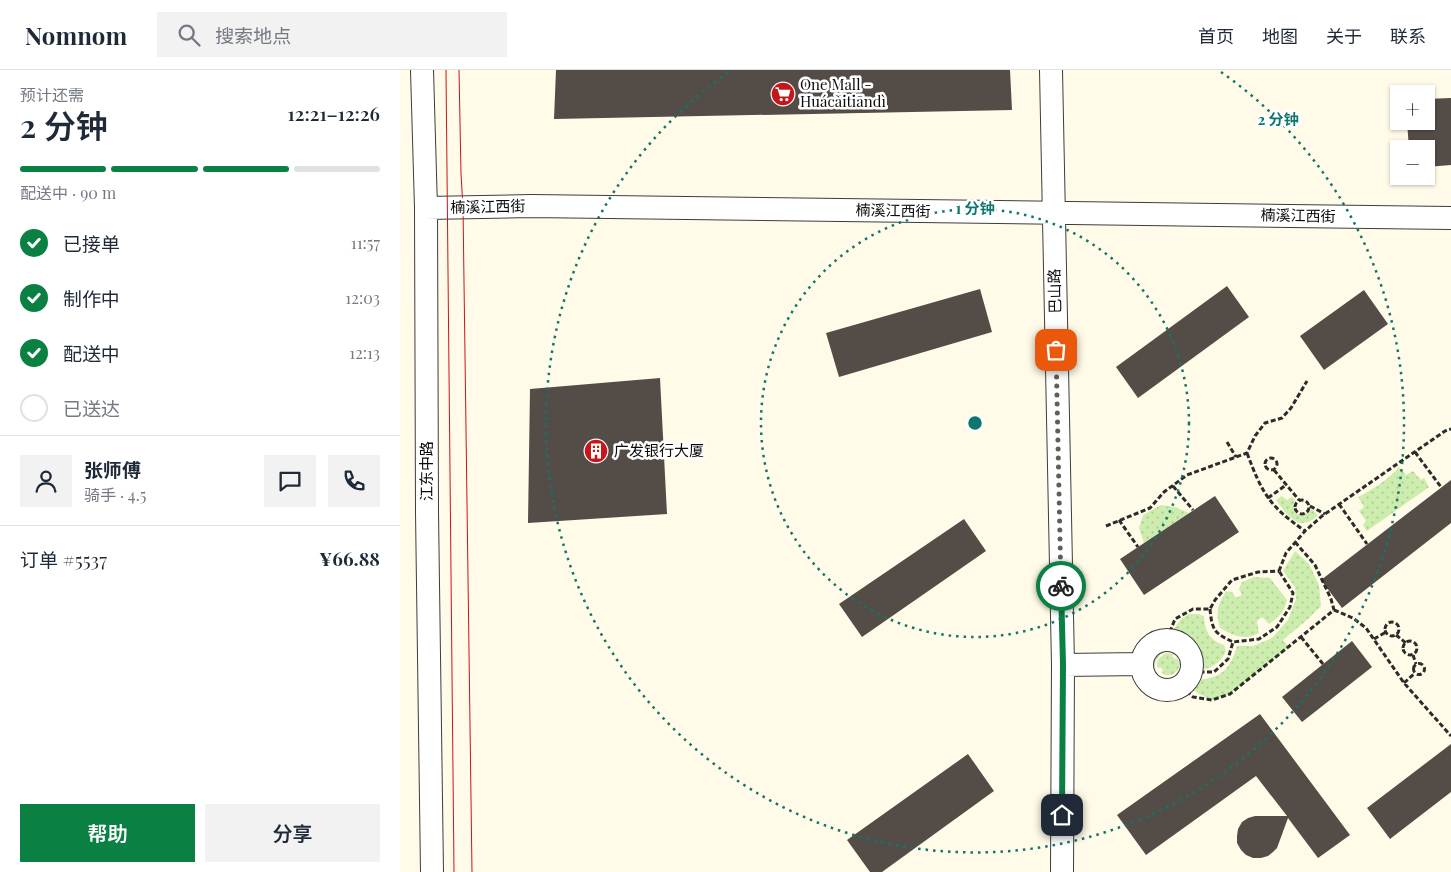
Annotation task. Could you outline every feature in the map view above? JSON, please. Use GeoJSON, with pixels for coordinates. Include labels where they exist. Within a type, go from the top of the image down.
{"type":"FeatureCollection","features":[{"type":"Feature","properties":{"kind":"street","name":"江东中路"},"geometry":{"type":"LineString","coordinates":[[422,70],[426,208],[427,512],[432,872]]}},
{"type":"Feature","properties":{"kind":"street","name":"巴山路"},"geometry":{"type":"LineString","coordinates":[[1051,70],[1063,664],[1062,872]]}},
{"type":"Feature","properties":{"kind":"street","name":"楠溪江西街"},"geometry":{"type":"LineString","coordinates":[[426,208],[530,206],[1451,218]]}},
{"type":"Feature","properties":{"kind":"street"},"geometry":{"type":"LineString","coordinates":[[1172,639],[1180,642],[1191,655],[1193,664],[1186,679],[1174,689],[1166,690],[1151,685],[1142,672],[1142,664],[1143,656],[1154,642],[1167,640],[1172,639]]}},
{"type":"Feature","properties":{"kind":"street"},"geometry":{"type":"LineString","coordinates":[[1063,664],[1142,664]]}},
{"type":"Feature","properties":{"kind":"path"},"geometry":{"type":"LineString","coordinates":[[1106,526],[1150,508],[1164,492],[1187,475],[1247,453],[1255,436],[1265,423],[1282,418],[1291,408],[1307,381]]}},
{"type":"Feature","properties":{"kind":"path"},"geometry":{"type":"LineString","coordinates":[[1279,571],[1286,553],[1304,531],[1339,504],[1445,431],[1451,429]]}},
{"type":"Feature","properties":{"kind":"path"},"geometry":{"type":"LineString","coordinates":[[1227,442],[1236,457]]}},
{"type":"Feature","properties":{"kind":"path"},"geometry":{"type":"LineString","coordinates":[[1415,452],[1441,487]]}},
{"type":"Feature","properties":{"kind":"path"},"geometry":{"type":"LineString","coordinates":[[1247,453],[1261,488],[1268,498],[1290,521],[1304,531]]}},
{"type":"Feature","properties":{"kind":"path"},"geometry":{"type":"LineString","coordinates":[[1274,470],[1299,500],[1306,500],[1310,506],[1325,514]]}},
{"type":"Feature","properties":{"kind":"path"},"geometry":{"type":"LineString","coordinates":[[1268,498],[1286,485]]}},
{"type":"Feature","properties":{"kind":"path"},"geometry":{"type":"LineString","coordinates":[[1172,486],[1193,510]]}},
{"type":"Feature","properties":{"kind":"path"},"geometry":{"type":"LineString","coordinates":[[1299,500],[1295,506],[1298,513],[1305,514],[1309,511],[1310,506]]}},
{"type":"Feature","properties":{"kind":"path"},"geometry":{"type":"LineString","coordinates":[[1339,504],[1367,544]]}},
{"type":"Feature","properties":{"kind":"path"},"geometry":{"type":"LineString","coordinates":[[1119,520],[1138,546]]}},
{"type":"Feature","properties":{"kind":"path"},"geometry":{"type":"LineString","coordinates":[[1294,542],[1315,565],[1331,599],[1334,610]]}},
{"type":"Feature","properties":{"kind":"path"},"geometry":{"type":"LineString","coordinates":[[1279,571],[1293,593],[1290,607],[1276,628],[1259,639],[1233,642],[1220,636],[1211,625],[1210,609],[1232,580],[1258,572],[1279,571]]}},
{"type":"Feature","properties":{"kind":"path"},"geometry":{"type":"LineString","coordinates":[[1167,640],[1175,619],[1193,609],[1210,609]]}},
{"type":"Feature","properties":{"kind":"path"},"geometry":{"type":"LineString","coordinates":[[1233,642],[1228,659],[1214,672],[1186,679],[1193,697],[1212,700],[1230,694],[1334,610]]}},
{"type":"Feature","properties":{"kind":"path"},"geometry":{"type":"LineString","coordinates":[[1334,610],[1353,618],[1366,628],[1404,682],[1451,736]]}},
{"type":"Feature","properties":{"kind":"path"},"geometry":{"type":"LineString","coordinates":[[1386,632],[1387,625],[1395,623],[1399,629],[1396,635]]}},
{"type":"Feature","properties":{"kind":"path"},"geometry":{"type":"LineString","coordinates":[[1374,639],[1386,632]]}},
{"type":"Feature","properties":{"kind":"path"},"geometry":{"type":"LineString","coordinates":[[1386,632],[1390,635],[1396,635],[1406,643],[1410,642],[1416,645],[1416,652],[1413,654]]}},
{"type":"Feature","properties":{"kind":"path"},"geometry":{"type":"LineString","coordinates":[[1301,637],[1323,664]]}},
{"type":"Feature","properties":{"kind":"path"},"geometry":{"type":"LineString","coordinates":[[1406,643],[1405,653],[1413,654]]}},
{"type":"Feature","properties":{"kind":"path"},"geometry":{"type":"LineString","coordinates":[[1413,654],[1416,664],[1414,668],[1415,673]]}},
{"type":"Feature","properties":{"kind":"path"},"geometry":{"type":"LineString","coordinates":[[1415,673],[1420,675],[1424,673],[1425,669],[1422,664],[1416,664]]}},
{"type":"Feature","properties":{"kind":"path"},"geometry":{"type":"LineString","coordinates":[[1404,682],[1415,673]]}},
{"type":"Feature","properties":{"kind":"green space"},"geometry":{"type":"Polygon","coordinates":[[[1399,467],[1406,475],[1413,471],[1421,480],[1424,478],[1429,487],[1367,531],[1363,525],[1366,521],[1359,511],[1364,507],[1358,497],[1380,484],[1399,467]]]}},
{"type":"Feature","properties":{"kind":"green space"},"geometry":{"type":"Polygon","coordinates":[[[1282,496],[1287,500],[1292,497],[1295,500],[1294,508],[1296,513],[1303,516],[1311,509],[1318,515],[1305,523],[1294,520],[1276,500],[1282,496]]]}},
{"type":"Feature","properties":{"kind":"green space"},"geometry":{"type":"Polygon","coordinates":[[[1161,505],[1175,507],[1189,513],[1144,543],[1139,528],[1143,515],[1161,505]]]}},
{"type":"Feature","properties":{"kind":"green space"},"geometry":{"type":"Polygon","coordinates":[[[1295,551],[1309,564],[1319,585],[1321,606],[1283,640],[1289,647],[1230,694],[1212,700],[1199,694],[1191,688],[1197,680],[1218,675],[1228,667],[1237,646],[1253,646],[1272,638],[1288,620],[1296,599],[1295,587],[1283,571],[1295,551]]]}},
{"type":"Feature","properties":{"kind":"green space"},"geometry":{"type":"Polygon","coordinates":[[[1254,577],[1270,578],[1287,600],[1281,614],[1269,624],[1262,617],[1257,621],[1259,633],[1249,637],[1235,635],[1220,628],[1218,617],[1219,605],[1226,591],[1232,592],[1236,598],[1242,595],[1239,589],[1242,582],[1254,577]]]}},
{"type":"Feature","properties":{"kind":"green space"},"geometry":{"type":"Polygon","coordinates":[[[1189,614],[1204,616],[1205,626],[1211,638],[1224,645],[1226,651],[1224,655],[1219,662],[1209,668],[1200,670],[1199,656],[1194,645],[1184,638],[1171,633],[1181,619],[1189,614]]]}},
{"type":"Feature","properties":{"kind":"green space"},"geometry":{"type":"Polygon","coordinates":[[[1169,646],[1184,654],[1187,666],[1185,673],[1180,679],[1167,682],[1160,680],[1155,675],[1151,662],[1154,655],[1169,646]],[[1169,651],[1158,657],[1155,666],[1158,675],[1162,678],[1174,678],[1181,671],[1181,661],[1175,653],[1169,651]]]}},
{"type":"Feature","properties":{"kind":"green space"},"geometry":{"type":"Polygon","coordinates":[[[1166,653],[1174,654],[1172,656],[1175,659],[1177,658],[1180,664],[1178,670],[1172,675],[1164,675],[1163,670],[1160,667],[1158,668],[1157,665],[1159,659],[1166,653]]]}},
{"type":"Feature","properties":{"kind":"building","name":"One Mall - Huácǎitiāndì"},"geometry":{"type":"Polygon","coordinates":[[[556,70],[1010,70],[1012,110],[554,119],[556,70]]]}},
{"type":"Feature","properties":{"kind":"building"},"geometry":{"type":"Polygon","coordinates":[[[1451,98],[1451,165],[1435,166],[1435,140],[1408,140],[1408,130],[1435,130],[1435,99],[1451,98]]]}},
{"type":"Feature","properties":{"kind":"building"},"geometry":{"type":"Polygon","coordinates":[[[1227,286],[1249,317],[1138,398],[1116,367],[1227,286]]]}},
{"type":"Feature","properties":{"kind":"building"},"geometry":{"type":"Polygon","coordinates":[[[980,289],[992,332],[839,377],[826,333],[980,289]]]}},
{"type":"Feature","properties":{"kind":"building"},"geometry":{"type":"Polygon","coordinates":[[[1364,290],[1388,324],[1324,370],[1300,336],[1364,290]]]}},
{"type":"Feature","properties":{"kind":"building","name":"广发银行大厦"},"geometry":{"type":"Polygon","coordinates":[[[660,378],[667,514],[528,523],[530,389],[660,378]]]}},
{"type":"Feature","properties":{"kind":"building"},"geometry":{"type":"Polygon","coordinates":[[[1451,480],[1451,523],[1342,608],[1321,580],[1451,480]]]}},
{"type":"Feature","properties":{"kind":"building"},"geometry":{"type":"Polygon","coordinates":[[[1215,496],[1239,532],[1144,595],[1120,559],[1215,496]]]}},
{"type":"Feature","properties":{"kind":"building"},"geometry":{"type":"Polygon","coordinates":[[[964,519],[986,551],[862,637],[839,604],[964,519]]]}},
{"type":"Feature","properties":{"kind":"building"},"geometry":{"type":"Polygon","coordinates":[[[1352,641],[1372,667],[1302,722],[1282,697],[1352,641]]]}},
{"type":"Feature","properties":{"kind":"building"},"geometry":{"type":"Polygon","coordinates":[[[1260,714],[1350,835],[1318,858],[1288,818],[1277,848],[1273,852],[1261,858],[1253,858],[1246,855],[1237,843],[1238,829],[1242,822],[1255,816],[1287,816],[1256,776],[1146,855],[1117,815],[1260,714]]]}},
{"type":"Feature","properties":{"kind":"building"},"geometry":{"type":"Polygon","coordinates":[[[1451,744],[1451,792],[1390,839],[1367,808],[1451,744]]]}},
{"type":"Feature","properties":{"kind":"building"},"geometry":{"type":"Polygon","coordinates":[[[968,754],[994,791],[882,872],[870,872],[847,840],[968,754]]]}},
{"type":"Feature","properties":{"kind":"tram line"},"geometry":{"type":"LineString","coordinates":[[446,70],[454,872]]}},
{"type":"Feature","properties":{"kind":"tram line"},"geometry":{"type":"LineString","coordinates":[[459,70],[463,207],[472,872]]}},
{"type":"Feature","properties":{"kind":"way so far"},"geometry":{"type":"LineString","coordinates":[[1056,350],[1061,586]]}},
{"type":"Feature","properties":{"kind":"place","name":"One Mall - Huácǎitiāndì"},"geometry":{"type":"Point","coordinates":[783,94]}},
{"type":"Feature","properties":{"kind":"place","name":"广发银行大厦"},"geometry":{"type":"Point","coordinates":[596,451]}},
{"type":"Feature","properties":{"kind":"route"},"geometry":{"type":"LineString","coordinates":[[1061,586],[1063,664],[1062,815]]}}]}
